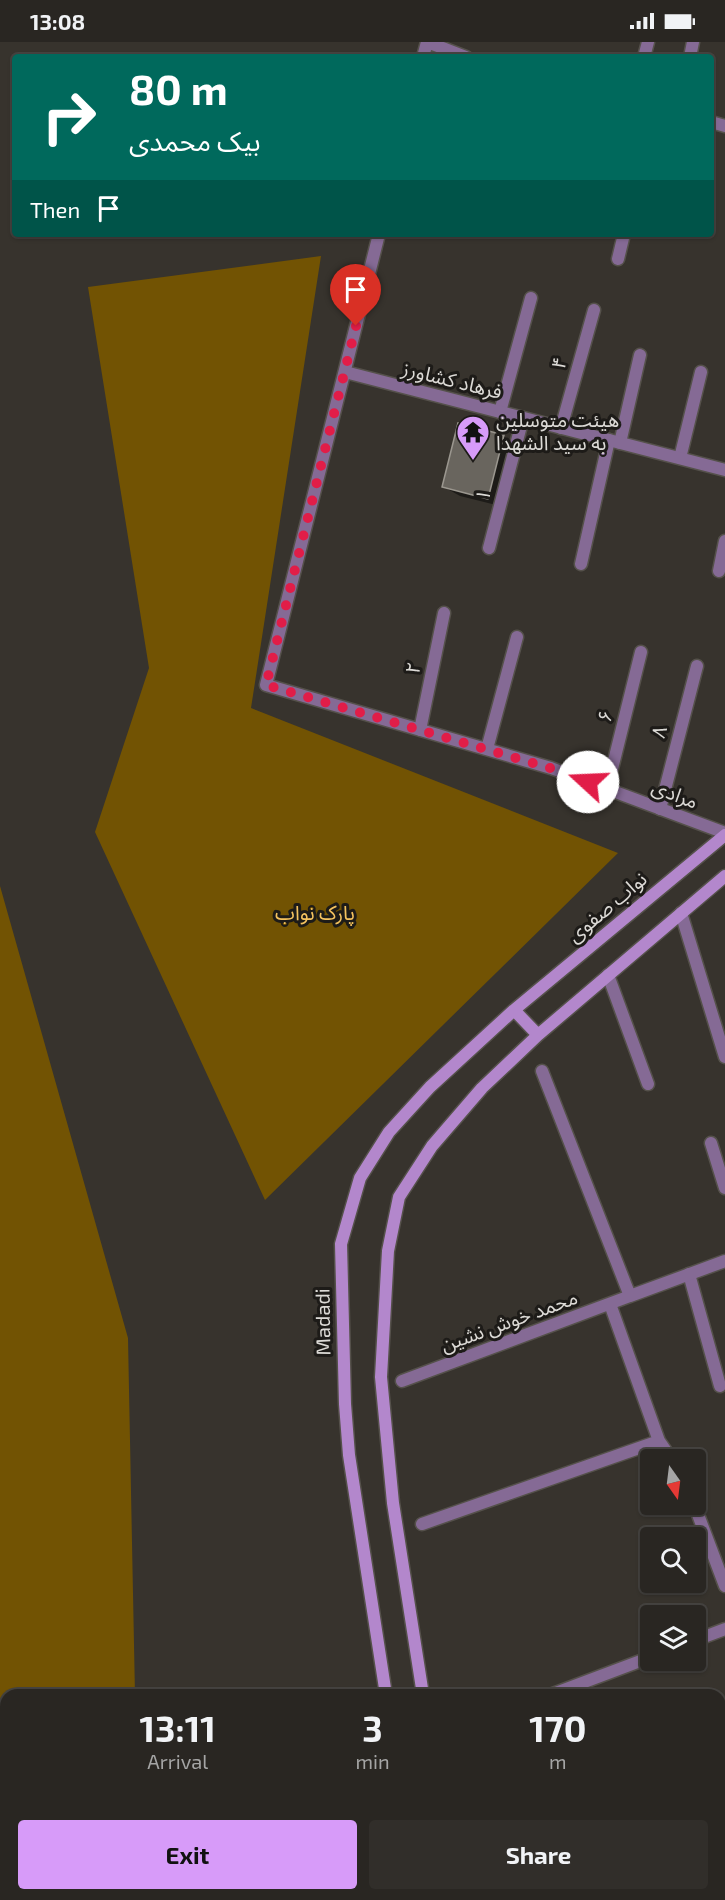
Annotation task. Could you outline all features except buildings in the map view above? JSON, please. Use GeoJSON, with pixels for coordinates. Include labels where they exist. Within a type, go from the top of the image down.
{"type":"FeatureCollection","features":[{"type":"Feature","properties":{"kind":"street"},"geometry":{"type":"LineString","coordinates":[[427,42],[458,54]]}},
{"type":"Feature","properties":{"kind":"street"},"geometry":{"type":"LineString","coordinates":[[345,372],[378,237]]}},
{"type":"Feature","properties":{"kind":"street"},"geometry":{"type":"LineString","coordinates":[[618,259],[623,237]]}},
{"type":"Feature","properties":{"kind":"street"},"geometry":{"type":"LineString","coordinates":[[500,412],[531,298]]}},
{"type":"Feature","properties":{"kind":"street","name":"۴"},"geometry":{"type":"LineString","coordinates":[[561,428],[594,310]]}},
{"type":"Feature","properties":{"kind":"street"},"geometry":{"type":"LineString","coordinates":[[581,564],[640,355]]}},
{"type":"Feature","properties":{"kind":"street","name":"فرهاد کشاورز"},"geometry":{"type":"LineString","coordinates":[[345,372],[725,470]]}},
{"type":"Feature","properties":{"kind":"street","name":"مرادی"},"geometry":{"type":"LineString","coordinates":[[345,372],[266,685],[550,768],[725,834]]}},
{"type":"Feature","properties":{"kind":"street"},"geometry":{"type":"LineString","coordinates":[[680,458],[701,372]]}},
{"type":"Feature","properties":{"kind":"street","name":"۱"},"geometry":{"type":"LineString","coordinates":[[489,548],[523,418]]}},
{"type":"Feature","properties":{"kind":"street"},"geometry":{"type":"LineString","coordinates":[[719,570],[725,542]]}},
{"type":"Feature","properties":{"kind":"street","name":"۲"},"geometry":{"type":"LineString","coordinates":[[420,730],[444,613]]}},
{"type":"Feature","properties":{"kind":"street"},"geometry":{"type":"LineString","coordinates":[[487,750],[517,637]]}},
{"type":"Feature","properties":{"kind":"street","name":"۶"},"geometry":{"type":"LineString","coordinates":[[607,789],[641,652]]}},
{"type":"Feature","properties":{"kind":"street","name":"۸"},"geometry":{"type":"LineString","coordinates":[[660,809],[697,666]]}},
{"type":"Feature","properties":{"kind":"street","name":"نواب صفوی"},"geometry":{"type":"LineString","coordinates":[[514,1010],[725,834]]}},
{"type":"Feature","properties":{"kind":"street"},"geometry":{"type":"LineString","coordinates":[[422,1689],[393,1503],[381,1377],[388,1251],[399,1197],[432,1146],[482,1088],[538,1035],[725,876]]}},
{"type":"Feature","properties":{"kind":"street"},"geometry":{"type":"LineString","coordinates":[[681,913],[725,1058]]}},
{"type":"Feature","properties":{"kind":"street"},"geometry":{"type":"LineString","coordinates":[[608,975],[648,1084]]}},
{"type":"Feature","properties":{"kind":"street"},"geometry":{"type":"LineString","coordinates":[[514,1010],[538,1035]]}},
{"type":"Feature","properties":{"kind":"street","name":"Madadi"},"geometry":{"type":"LineString","coordinates":[[385,1689],[349,1455],[343,1356],[341,1244],[360,1178],[389,1132],[430,1087],[514,1010]]}},
{"type":"Feature","properties":{"kind":"street"},"geometry":{"type":"LineString","coordinates":[[542,1071],[630,1296]]}},
{"type":"Feature","properties":{"kind":"street"},"geometry":{"type":"LineString","coordinates":[[711,1143],[725,1188]]}},
{"type":"Feature","properties":{"kind":"street","name":"محمد خوش نشین"},"geometry":{"type":"LineString","coordinates":[[402,1381],[725,1261]]}},
{"type":"Feature","properties":{"kind":"street"},"geometry":{"type":"LineString","coordinates":[[689,1274],[720,1386]]}},
{"type":"Feature","properties":{"kind":"street"},"geometry":{"type":"LineString","coordinates":[[610,1304],[659,1441],[664,1449]]}},
{"type":"Feature","properties":{"kind":"street"},"geometry":{"type":"LineString","coordinates":[[422,1524],[659,1441]]}},
{"type":"Feature","properties":{"kind":"street"},"geometry":{"type":"LineString","coordinates":[[698,1515],[725,1587]]}},
{"type":"Feature","properties":{"kind":"street"},"geometry":{"type":"LineString","coordinates":[[706,1636],[725,1629]]}},
{"type":"Feature","properties":{"kind":"street"},"geometry":{"type":"LineString","coordinates":[[566,1689],[640,1661]]}},
{"type":"Feature","properties":{"kind":"green space","name":"پارک نواب"},"geometry":{"type":"Polygon","coordinates":[[[321,256],[251,708],[618,853],[265,1200],[95,832],[149,668],[88,287],[321,256]]]}},
{"type":"Feature","properties":{"kind":"green space"},"geometry":{"type":"Polygon","coordinates":[[[0,886],[128,1338],[135,1689],[0,1689],[0,886]]]}},
{"type":"Feature","properties":{"kind":"place","name":"هیئت متوسلین به سید الشهدا"},"geometry":{"type":"Point","coordinates":[473,461]}},
{"type":"Feature","properties":{"kind":"route"},"geometry":{"type":"LineString","coordinates":[[356,326],[266,685],[550,768],[588,782]]}}]}
